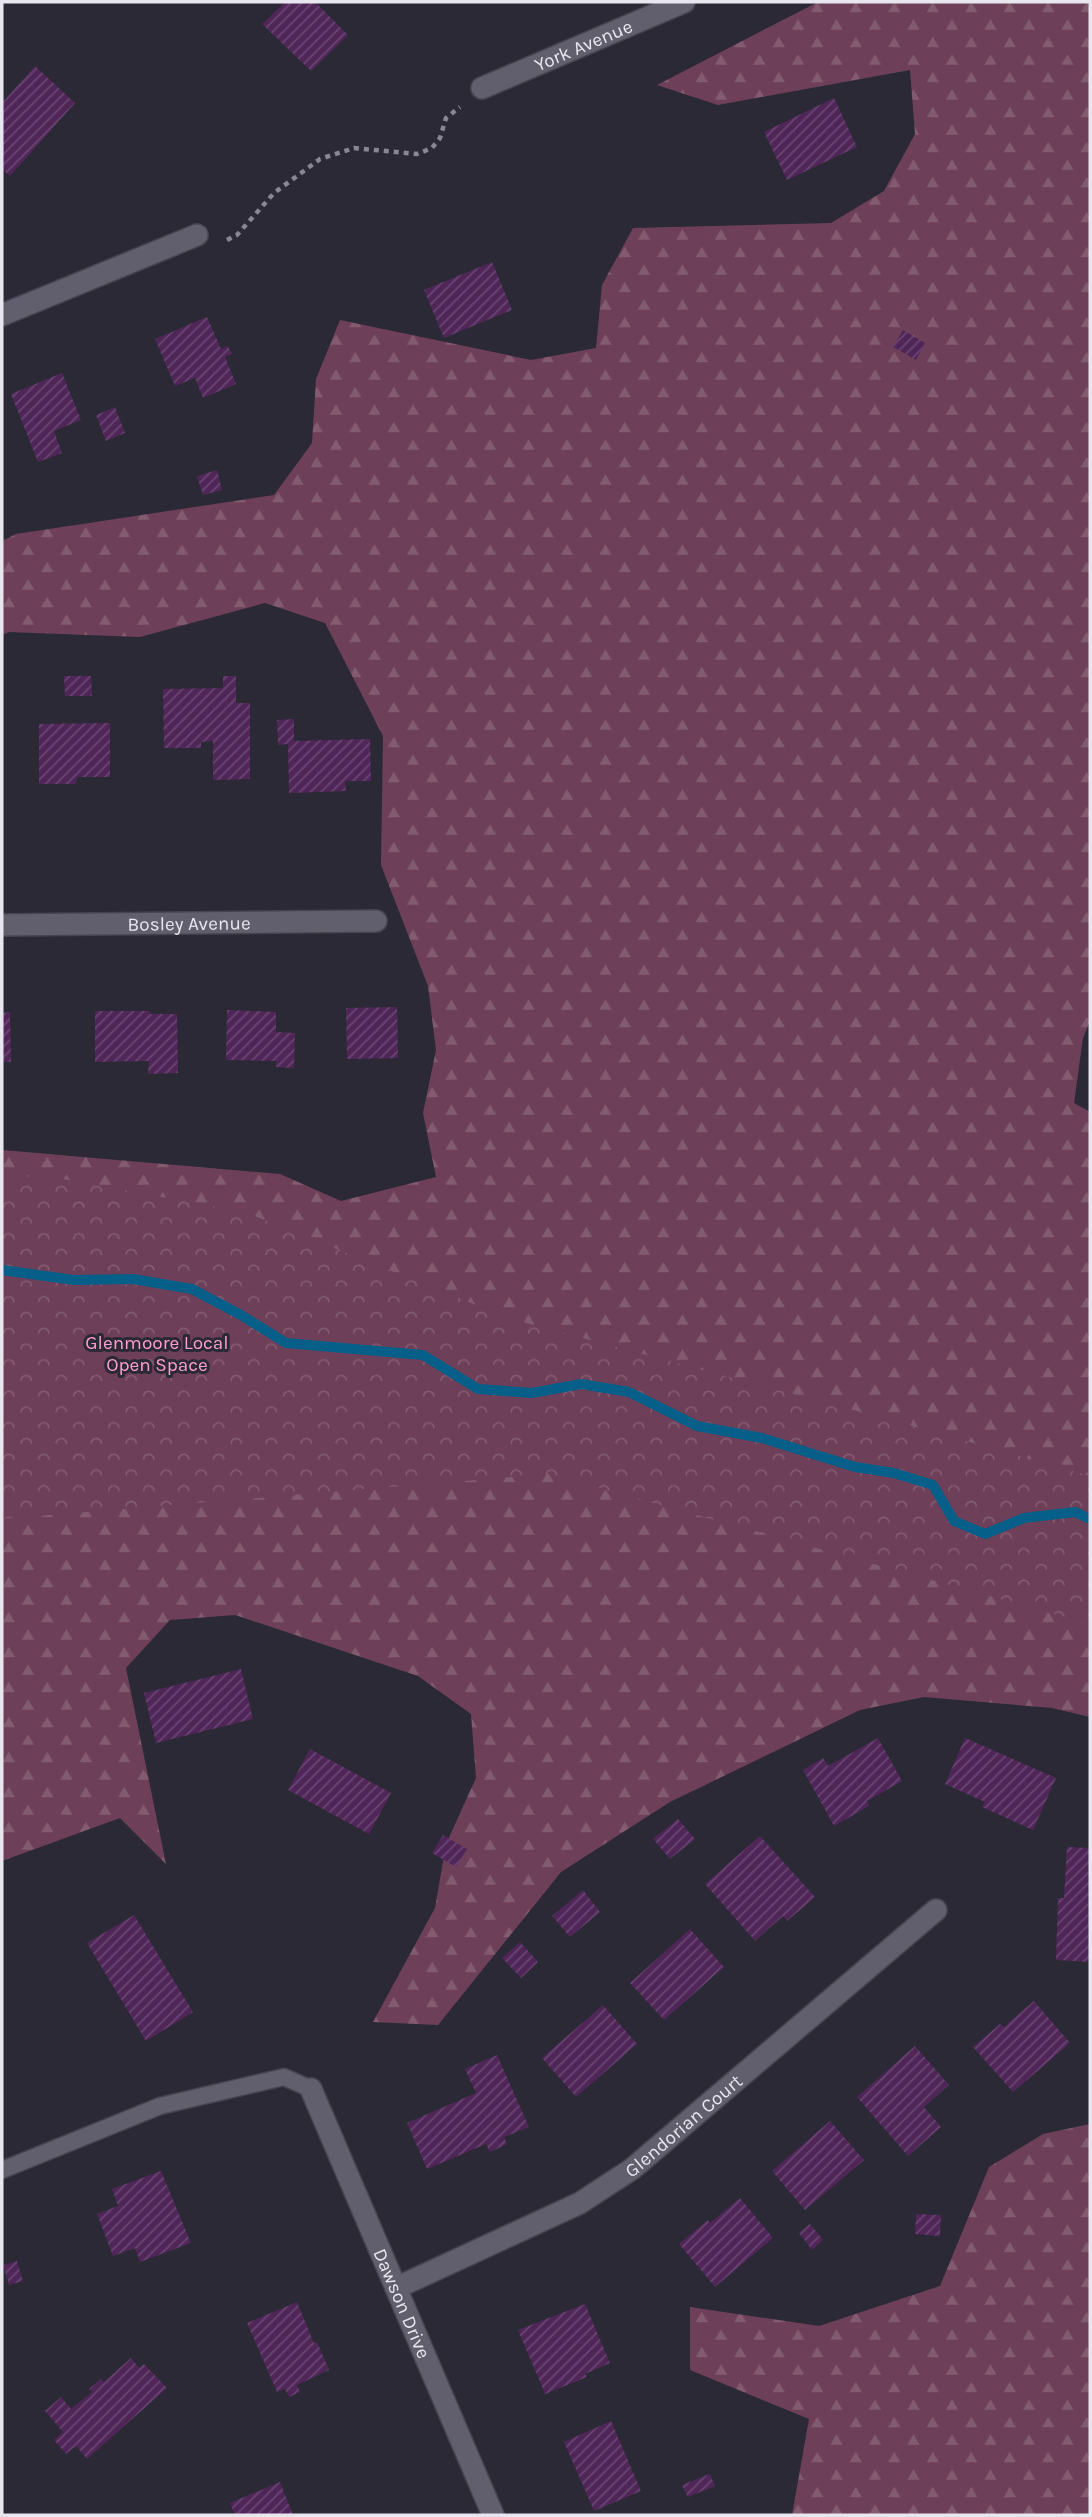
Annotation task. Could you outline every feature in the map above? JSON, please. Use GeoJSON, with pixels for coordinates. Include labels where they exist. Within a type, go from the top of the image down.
{"type":"FeatureCollection","features":[{"type":"Feature","properties":{"kind":"street","name":"York Avenue"},"geometry":{"type":"LineString","coordinates":[[482,88],[684,2]]}},
{"type":"Feature","properties":{"kind":"street"},"geometry":{"type":"LineString","coordinates":[[2,315],[197,236]]}},
{"type":"Feature","properties":{"kind":"street","name":"Bosley Avenue"},"geometry":{"type":"LineString","coordinates":[[2,925],[376,920]]}},
{"type":"Feature","properties":{"kind":"street","name":"Glendorian Court"},"geometry":{"type":"LineString","coordinates":[[396,2288],[580,2203],[632,2169],[936,1910]]}},
{"type":"Feature","properties":{"kind":"street","name":"Dawson Drive"},"geometry":{"type":"LineString","coordinates":[[311,2090],[493,2515]]}},
{"type":"Feature","properties":{"kind":"lane"},"geometry":{"type":"LineString","coordinates":[[2,2170],[160,2106],[284,2077],[311,2090]]}},
{"type":"Feature","properties":{"kind":"path"},"geometry":{"type":"LineString","coordinates":[[197,236],[207,242],[225,241],[237,235],[274,194],[320,159],[354,148],[417,154],[432,148],[440,138],[446,118],[463,105],[480,98],[482,88]]}},
{"type":"Feature","properties":{"kind":"green space"},"geometry":{"type":"Polygon","coordinates":[[[818,2],[1090,2],[1090,1021],[1083,1038],[1074,1103],[1090,1112],[1090,1717],[1052,1708],[924,1697],[860,1710],[670,1802],[561,1872],[438,2025],[373,2022],[435,1908],[446,1844],[476,1778],[471,1714],[418,1676],[235,1615],[170,1620],[126,1668],[166,1864],[120,1818],[2,1861],[2,1150],[280,1174],[341,1201],[436,1177],[423,1113],[436,1050],[428,986],[381,865],[383,736],[325,623],[265,603],[140,637],[9,632],[2,635],[2,541],[16,534],[274,495],[312,443],[316,379],[340,320],[531,360],[596,348],[602,285],[633,228],[831,223],[884,191],[915,134],[910,70],[718,105],[657,85],[818,2]]]}},
{"type":"Feature","properties":{"kind":"green space","name":"Glenmoore Local Open Space"},"geometry":{"type":"Polygon","coordinates":[[[46,1176],[245,1212],[508,1318],[1090,1476],[1090,1624],[549,1474],[2,1519],[2,1177],[46,1176]]]}},
{"type":"Feature","properties":{"kind":"green space"},"geometry":{"type":"Polygon","coordinates":[[[1090,2124],[1090,2515],[792,2515],[809,2419],[690,2370],[690,2307],[819,2326],[940,2286],[989,2167],[1043,2134],[1090,2124]]]}},
{"type":"Feature","properties":{"kind":"building"},"geometry":{"type":"Polygon","coordinates":[[[285,2],[315,2],[348,35],[311,71],[262,24],[285,2]]]}},
{"type":"Feature","properties":{"kind":"building"},"geometry":{"type":"Polygon","coordinates":[[[35,66],[75,103],[10,176],[2,169],[2,103],[35,66]]]}},
{"type":"Feature","properties":{"kind":"building"},"geometry":{"type":"Polygon","coordinates":[[[834,98],[857,147],[787,180],[764,132],[834,98]]]}},
{"type":"Feature","properties":{"kind":"building"},"geometry":{"type":"Polygon","coordinates":[[[492,262],[512,310],[444,338],[424,290],[492,262]]]}},
{"type":"Feature","properties":{"kind":"building"},"geometry":{"type":"Polygon","coordinates":[[[207,317],[221,349],[228,346],[232,354],[225,357],[236,384],[203,398],[195,378],[175,386],[155,339],[207,317]]]}},
{"type":"Feature","properties":{"kind":"building"},"geometry":{"type":"Polygon","coordinates":[[[903,330],[925,343],[916,360],[893,347],[903,330]]]}},
{"type":"Feature","properties":{"kind":"building"},"geometry":{"type":"Polygon","coordinates":[[[62,373],[81,420],[54,431],[62,453],[38,462],[11,394],[62,373]]]}},
{"type":"Feature","properties":{"kind":"building"},"geometry":{"type":"Polygon","coordinates":[[[115,407],[125,433],[106,441],[96,415],[115,407]]]}},
{"type":"Feature","properties":{"kind":"building"},"geometry":{"type":"Polygon","coordinates":[[[217,470],[222,490],[203,495],[197,476],[217,470]]]}},
{"type":"Feature","properties":{"kind":"building"},"geometry":{"type":"Polygon","coordinates":[[[64,676],[91,676],[92,696],[65,696],[64,676]]]}},
{"type":"Feature","properties":{"kind":"building"},"geometry":{"type":"Polygon","coordinates":[[[223,676],[236,676],[236,703],[250,703],[250,779],[213,780],[213,741],[201,742],[201,748],[164,748],[163,689],[223,688],[223,676]]]}},
{"type":"Feature","properties":{"kind":"building"},"geometry":{"type":"Polygon","coordinates":[[[294,719],[294,741],[370,739],[371,781],[345,781],[346,791],[289,793],[288,744],[278,745],[277,720],[294,719]]]}},
{"type":"Feature","properties":{"kind":"building"},"geometry":{"type":"Polygon","coordinates":[[[110,723],[110,777],[77,777],[76,784],[39,784],[39,724],[110,723]]]}},
{"type":"Feature","properties":{"kind":"building"},"geometry":{"type":"Polygon","coordinates":[[[397,1007],[398,1058],[347,1059],[346,1008],[397,1007]]]}},
{"type":"Feature","properties":{"kind":"building"},"geometry":{"type":"Polygon","coordinates":[[[227,1010],[276,1012],[276,1032],[295,1033],[294,1068],[276,1067],[276,1061],[226,1060],[227,1010]]]}},
{"type":"Feature","properties":{"kind":"building"},"geometry":{"type":"Polygon","coordinates":[[[95,1011],[177,1014],[178,1073],[148,1074],[149,1061],[95,1062],[95,1011]]]}},
{"type":"Feature","properties":{"kind":"building"},"geometry":{"type":"Polygon","coordinates":[[[10,1012],[11,1062],[2,1062],[2,1013],[10,1012]]]}},
{"type":"Feature","properties":{"kind":"building"},"geometry":{"type":"Polygon","coordinates":[[[241,1669],[253,1719],[156,1743],[144,1693],[241,1669]]]}},
{"type":"Feature","properties":{"kind":"building"},"geometry":{"type":"Polygon","coordinates":[[[878,1738],[902,1781],[867,1801],[869,1806],[834,1826],[803,1770],[823,1758],[828,1766],[878,1738]]]}},
{"type":"Feature","properties":{"kind":"building"},"geometry":{"type":"Polygon","coordinates":[[[965,1738],[1056,1778],[1033,1830],[982,1807],[985,1802],[945,1784],[965,1738]]]}},
{"type":"Feature","properties":{"kind":"building"},"geometry":{"type":"Polygon","coordinates":[[[310,1749],[391,1793],[369,1834],[288,1790],[310,1749]]]}},
{"type":"Feature","properties":{"kind":"building"},"geometry":{"type":"Polygon","coordinates":[[[678,1819],[695,1839],[670,1859],[653,1839],[678,1819]]]}},
{"type":"Feature","properties":{"kind":"building"},"geometry":{"type":"Polygon","coordinates":[[[443,1835],[467,1849],[456,1867],[432,1853],[443,1835]]]}},
{"type":"Feature","properties":{"kind":"building"},"geometry":{"type":"Polygon","coordinates":[[[760,1836],[815,1897],[787,1921],[783,1916],[755,1941],[705,1884],[760,1836]]]}},
{"type":"Feature","properties":{"kind":"building"},"geometry":{"type":"Polygon","coordinates":[[[1067,1847],[1090,1848],[1090,1962],[1056,1960],[1058,1898],[1064,1898],[1067,1847]]]}},
{"type":"Feature","properties":{"kind":"building"},"geometry":{"type":"Polygon","coordinates":[[[583,1890],[600,1912],[570,1937],[552,1916],[583,1890]]]}},
{"type":"Feature","properties":{"kind":"building"},"geometry":{"type":"Polygon","coordinates":[[[134,1915],[193,2012],[146,2041],[87,1943],[134,1915]]]}},
{"type":"Feature","properties":{"kind":"building"},"geometry":{"type":"Polygon","coordinates":[[[690,1929],[724,1967],[664,2020],[630,1983],[690,1929]]]}},
{"type":"Feature","properties":{"kind":"building"},"geometry":{"type":"Polygon","coordinates":[[[520,1942],[538,1962],[521,1978],[502,1958],[520,1942]]]}},
{"type":"Feature","properties":{"kind":"building"},"geometry":{"type":"Polygon","coordinates":[[[1034,2001],[1070,2043],[1013,2092],[973,2047],[1000,2024],[1004,2027],[1034,2001]]]}},
{"type":"Feature","properties":{"kind":"building"},"geometry":{"type":"Polygon","coordinates":[[[603,2005],[637,2044],[576,2097],[542,2058],[603,2005]]]}},
{"type":"Feature","properties":{"kind":"building"},"geometry":{"type":"Polygon","coordinates":[[[915,2046],[949,2085],[924,2107],[941,2127],[908,2156],[857,2097],[915,2046]]]}},
{"type":"Feature","properties":{"kind":"building"},"geometry":{"type":"Polygon","coordinates":[[[497,2055],[529,2127],[504,2137],[507,2144],[490,2152],[486,2144],[427,2169],[407,2123],[476,2093],[465,2069],[497,2055]]]}},
{"type":"Feature","properties":{"kind":"building"},"geometry":{"type":"Polygon","coordinates":[[[830,2121],[864,2160],[805,2210],[772,2171],[830,2121]]]}},
{"type":"Feature","properties":{"kind":"building"},"geometry":{"type":"Polygon","coordinates":[[[161,2171],[191,2243],[140,2262],[135,2248],[113,2256],[97,2214],[118,2206],[112,2189],[161,2171]]]}},
{"type":"Feature","properties":{"kind":"building"},"geometry":{"type":"Polygon","coordinates":[[[740,2198],[773,2238],[715,2287],[679,2244],[740,2198]]]}},
{"type":"Feature","properties":{"kind":"building"},"geometry":{"type":"Polygon","coordinates":[[[916,2214],[941,2215],[940,2236],[915,2234],[916,2214]]]}},
{"type":"Feature","properties":{"kind":"building"},"geometry":{"type":"Polygon","coordinates":[[[810,2224],[823,2240],[812,2250],[799,2233],[810,2224]]]}},
{"type":"Feature","properties":{"kind":"building"},"geometry":{"type":"Polygon","coordinates":[[[17,2261],[23,2281],[9,2285],[3,2265],[17,2261]]]}},
{"type":"Feature","properties":{"kind":"building"},"geometry":{"type":"Polygon","coordinates":[[[297,2302],[329,2370],[297,2385],[300,2392],[289,2397],[285,2389],[277,2392],[247,2323],[297,2302]]]}},
{"type":"Feature","properties":{"kind":"building"},"geometry":{"type":"Polygon","coordinates":[[[585,2304],[610,2363],[585,2374],[587,2377],[545,2394],[518,2330],[585,2304]]]}},
{"type":"Feature","properties":{"kind":"building"},"geometry":{"type":"Polygon","coordinates":[[[131,2358],[139,2368],[144,2364],[167,2388],[87,2459],[76,2446],[66,2454],[54,2440],[63,2432],[45,2411],[61,2397],[71,2409],[92,2392],[89,2389],[101,2379],[104,2382],[131,2358]]]}},
{"type":"Feature","properties":{"kind":"building"},"geometry":{"type":"Polygon","coordinates":[[[611,2421],[641,2491],[594,2511],[564,2442],[611,2421]]]}},
{"type":"Feature","properties":{"kind":"building"},"geometry":{"type":"Polygon","coordinates":[[[710,2474],[715,2486],[688,2497],[682,2485],[710,2474]]]}},
{"type":"Feature","properties":{"kind":"building"},"geometry":{"type":"Polygon","coordinates":[[[280,2482],[293,2515],[235,2515],[230,2503],[280,2482]]]}},
{"type":"Feature","properties":{"kind":"waterway"},"geometry":{"type":"LineString","coordinates":[[2,1270],[74,1280],[133,1279],[192,1289],[286,1343],[423,1355],[478,1389],[532,1393],[581,1384],[629,1392],[697,1426],[762,1438],[855,1467],[894,1473],[933,1485],[954,1521],[985,1534],[1024,1518],[1075,1512],[1090,1519]]}}]}
